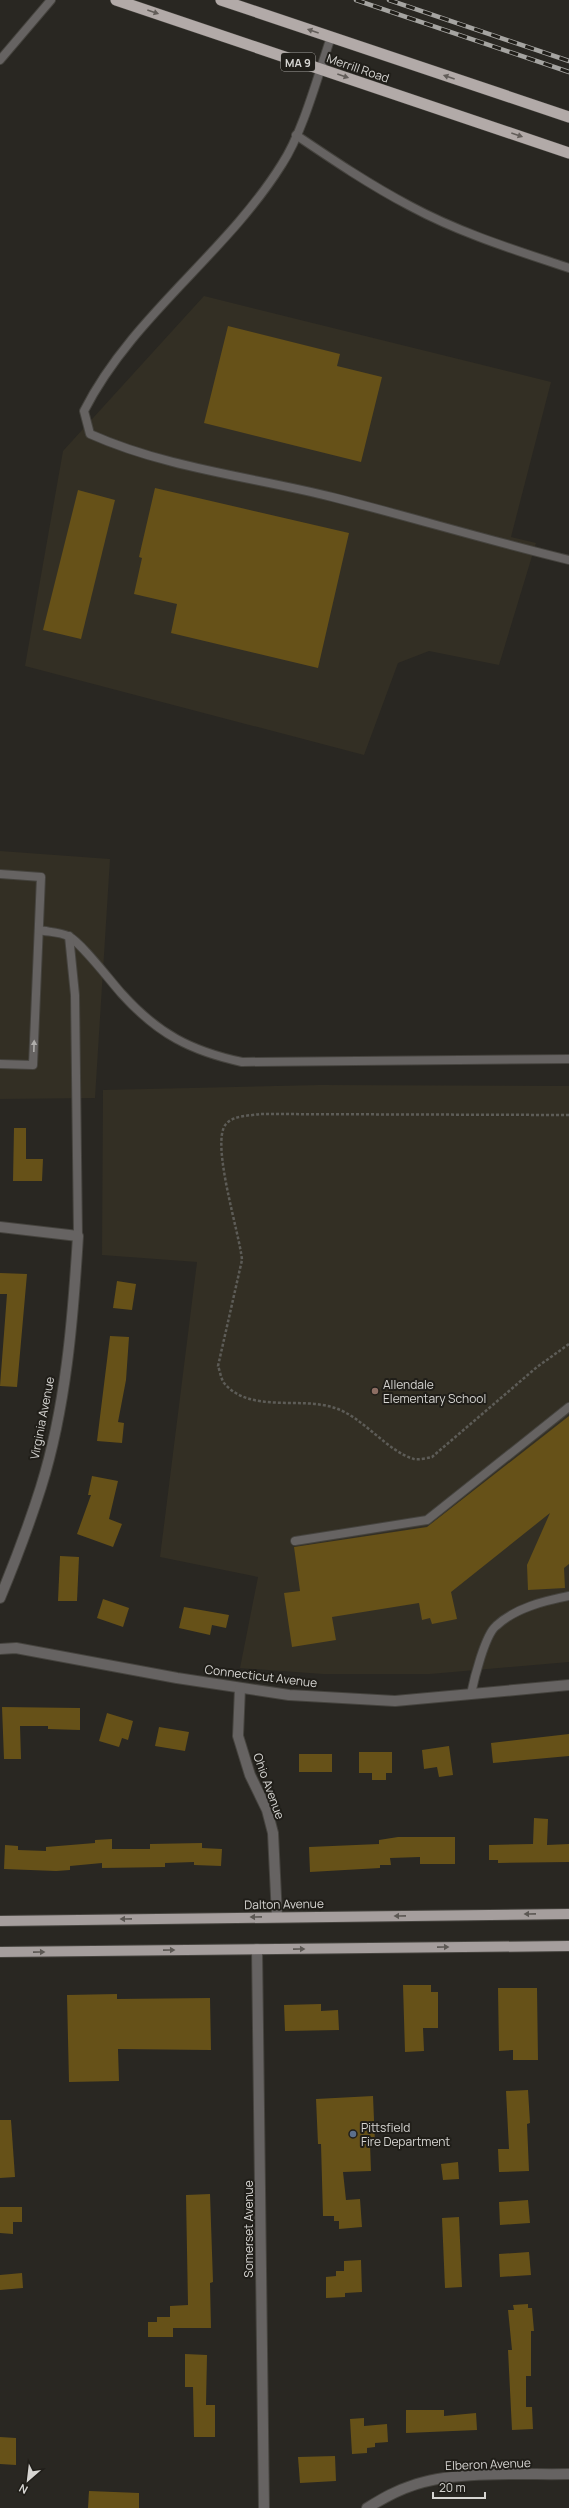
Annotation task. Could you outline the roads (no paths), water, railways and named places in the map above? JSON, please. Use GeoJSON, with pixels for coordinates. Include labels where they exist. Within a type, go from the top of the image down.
{"type":"FeatureCollection","features":[{"type":"Feature","properties":{"kind":"highway","name":"Merrill Road"},"geometry":{"type":"LineString","coordinates":[[116,0],[569,153]]}},
{"type":"Feature","properties":{"kind":"highway","name":"Merrill Road"},"geometry":{"type":"LineString","coordinates":[[221,0],[569,117]]}},
{"type":"Feature","properties":{"kind":"main road","name":"Dalton Avenue"},"geometry":{"type":"LineString","coordinates":[[0,1921],[569,1914]]}},
{"type":"Feature","properties":{"kind":"main road"},"geometry":{"type":"LineString","coordinates":[[0,1952],[569,1946]]}},
{"type":"Feature","properties":{"kind":"street"},"geometry":{"type":"LineString","coordinates":[[0,1227],[78,1236]]}},
{"type":"Feature","properties":{"kind":"street","name":"Virginia Avenue"},"geometry":{"type":"LineString","coordinates":[[0,1598],[41,1486],[61,1401],[74,1298],[78,1236]]}},
{"type":"Feature","properties":{"kind":"street","name":"Connecticut Avenue"},"geometry":{"type":"LineString","coordinates":[[0,1648],[16,1648],[177,1678],[289,1695],[395,1700],[569,1685]]}},
{"type":"Feature","properties":{"kind":"street","name":"Ohio Avenue"},"geometry":{"type":"LineString","coordinates":[[240,1688],[238,1736],[250,1775],[267,1810],[273,1833],[277,1917]]}},
{"type":"Feature","properties":{"kind":"street","name":"Somerset Avenue"},"geometry":{"type":"LineString","coordinates":[[257,1949],[264,2508]]}},
{"type":"Feature","properties":{"kind":"street","name":"Elberon Avenue"},"geometry":{"type":"LineString","coordinates":[[367,2508],[390,2494],[412,2485],[439,2479],[569,2474]]}},
{"type":"Feature","properties":{"kind":"lane"},"geometry":{"type":"LineString","coordinates":[[0,60],[51,0]]}},
{"type":"Feature","properties":{"kind":"lane"},"geometry":{"type":"LineString","coordinates":[[331,37],[296,135],[283,164],[259,196],[119,355],[98,383],[84,412],[90,434],[116,446],[202,469],[332,497],[569,560]]}},
{"type":"Feature","properties":{"kind":"lane"},"geometry":{"type":"LineString","coordinates":[[296,135],[358,177],[410,207],[455,228],[569,268]]}},
{"type":"Feature","properties":{"kind":"lane"},"geometry":{"type":"LineString","coordinates":[[0,874],[41,877],[33,1065],[0,1064]]}},
{"type":"Feature","properties":{"kind":"lane"},"geometry":{"type":"LineString","coordinates":[[39,930],[69,936],[123,995],[156,1025],[181,1042],[209,1055],[242,1062],[569,1059]]}},
{"type":"Feature","properties":{"kind":"lane"},"geometry":{"type":"LineString","coordinates":[[69,936],[75,995],[78,1236]]}},
{"type":"Feature","properties":{"kind":"lane"},"geometry":{"type":"LineString","coordinates":[[295,1541],[427,1520],[569,1407]]}},
{"type":"Feature","properties":{"kind":"lane"},"geometry":{"type":"LineString","coordinates":[[471,1694],[479,1662],[495,1626],[537,1602],[569,1596]]}},
{"type":"Feature","properties":{"kind":"railway"},"geometry":{"type":"LineString","coordinates":[[356,0],[569,72]]}},
{"type":"Feature","properties":{"kind":"railway"},"geometry":{"type":"LineString","coordinates":[[389,0],[569,61]]}},
{"type":"Feature","properties":{"kind":"place","name":"Allendale Elementary School"},"geometry":{"type":"Point","coordinates":[375,1391]}},
{"type":"Feature","properties":{"kind":"place","name":"Pittsfield Fire Department"},"geometry":{"type":"Point","coordinates":[353,2134]}}]}
